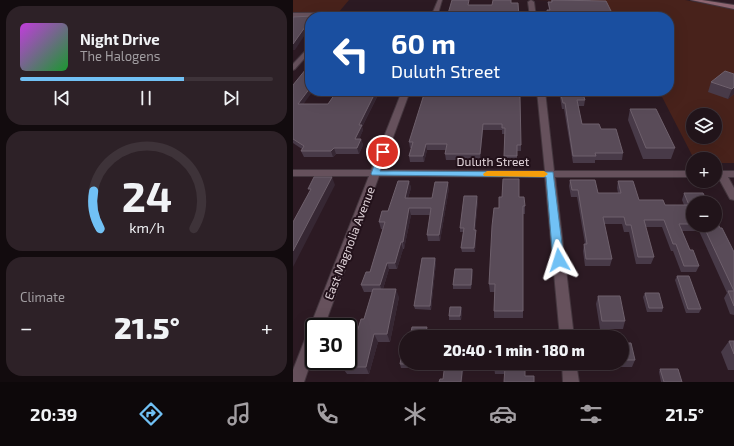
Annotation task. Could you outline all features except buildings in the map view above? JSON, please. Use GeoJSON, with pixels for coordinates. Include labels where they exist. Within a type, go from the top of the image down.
{"type":"FeatureCollection","features":[{"type":"Feature","properties":{"kind":"main road"},"geometry":{"type":"LineString","coordinates":[[693,0],[734,6]]}},
{"type":"Feature","properties":{"kind":"main road"},"geometry":{"type":"LineString","coordinates":[[708,0],[734,6]]}},
{"type":"Feature","properties":{"kind":"street"},"geometry":{"type":"LineString","coordinates":[[436,12],[440,0]]}},
{"type":"Feature","properties":{"kind":"street"},"geometry":{"type":"LineString","coordinates":[[531,2],[532,12]]}},
{"type":"Feature","properties":{"kind":"street"},"geometry":{"type":"LineString","coordinates":[[293,15],[305,15]]}},
{"type":"Feature","properties":{"kind":"street"},"geometry":{"type":"LineString","coordinates":[[293,68],[305,54]]}},
{"type":"Feature","properties":{"kind":"street"},"geometry":{"type":"LineString","coordinates":[[293,57],[303,57]]}},
{"type":"Feature","properties":{"kind":"street","name":"East Magnolia Avenue"},"geometry":{"type":"LineString","coordinates":[[320,318],[404,96]]}},
{"type":"Feature","properties":{"kind":"street"},"geometry":{"type":"LineString","coordinates":[[542,96],[566,330]]}},
{"type":"Feature","properties":{"kind":"street","name":"Duluth Street"},"geometry":{"type":"LineString","coordinates":[[293,173],[686,174]]}},
{"type":"Feature","properties":{"kind":"street"},"geometry":{"type":"LineString","coordinates":[[722,174],[734,174]]}},
{"type":"Feature","properties":{"kind":"street"},"geometry":{"type":"LineString","coordinates":[[722,180],[734,197]]}},
{"type":"Feature","properties":{"kind":"street"},"geometry":{"type":"LineString","coordinates":[[296,382],[305,358]]}},
{"type":"Feature","properties":{"kind":"street"},"geometry":{"type":"LineString","coordinates":[[570,370],[571,382]]}},
{"type":"Feature","properties":{"kind":"shaded area"},"geometry":{"type":"Polygon","coordinates":[[[293,0],[349,0],[339,12],[293,13],[293,0]]]}},
{"type":"Feature","properties":{"kind":"shaded area"},"geometry":{"type":"Polygon","coordinates":[[[536,0],[685,0],[734,9],[734,163],[722,163],[722,152],[690,152],[686,144],[722,144],[722,108],[686,108],[686,143],[662,96],[674,96],[674,12],[605,12],[586,1],[536,0]]]}},
{"type":"Feature","properties":{"kind":"slow traffic"},"geometry":{"type":"LineString","coordinates":[[487,174],[544,174]]}},
{"type":"Feature","properties":{"kind":"route"},"geometry":{"type":"LineString","coordinates":[[383,152],[375,174],[550,174],[559,260]]}}]}
